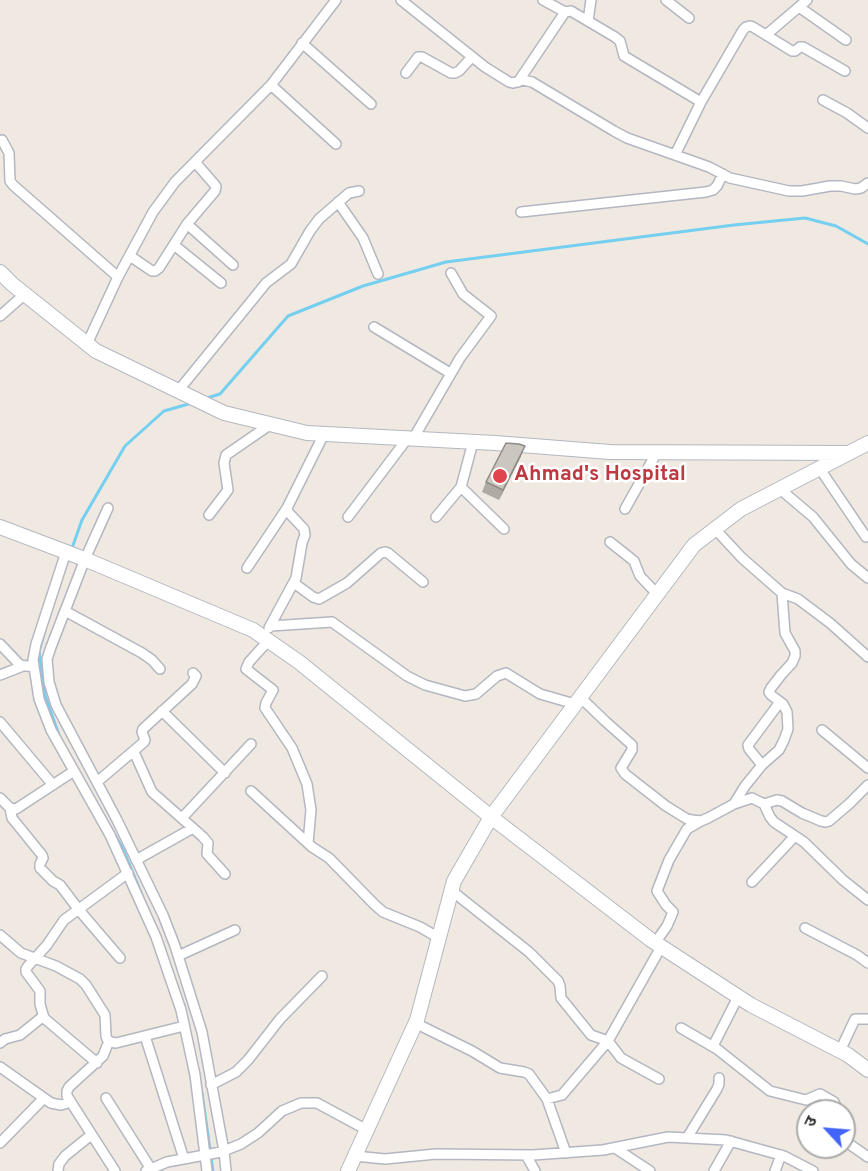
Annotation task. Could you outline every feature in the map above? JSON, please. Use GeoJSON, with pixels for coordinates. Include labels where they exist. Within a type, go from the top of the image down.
{"type":"FeatureCollection","features":[{"type":"Feature","properties":{"kind":"street"},"geometry":{"type":"LineString","coordinates":[[87,344],[118,277],[153,212],[175,182],[271,85],[336,0]]}},
{"type":"Feature","properties":{"kind":"street"},"geometry":{"type":"LineString","coordinates":[[402,0],[485,67],[509,82],[526,80],[532,82],[627,138],[709,167],[738,180],[789,191],[830,186],[861,189],[868,183]]}},
{"type":"Feature","properties":{"kind":"street"},"geometry":{"type":"LineString","coordinates":[[543,0],[565,12],[571,11],[620,41],[624,56],[701,102]]}},
{"type":"Feature","properties":{"kind":"street"},"geometry":{"type":"LineString","coordinates":[[588,21],[591,0]]}},
{"type":"Feature","properties":{"kind":"street"},"geometry":{"type":"LineString","coordinates":[[666,0],[689,18]]}},
{"type":"Feature","properties":{"kind":"street"},"geometry":{"type":"LineString","coordinates":[[766,35],[807,0]]}},
{"type":"Feature","properties":{"kind":"street"},"geometry":{"type":"LineString","coordinates":[[799,7],[846,40]]}},
{"type":"Feature","properties":{"kind":"street"},"geometry":{"type":"LineString","coordinates":[[518,82],[565,12]]}},
{"type":"Feature","properties":{"kind":"street"},"geometry":{"type":"LineString","coordinates":[[675,155],[701,102],[743,30],[750,26],[792,51],[803,47],[845,71]]}},
{"type":"Feature","properties":{"kind":"street"},"geometry":{"type":"LineString","coordinates":[[302,43],[371,104]]}},
{"type":"Feature","properties":{"kind":"street"},"geometry":{"type":"LineString","coordinates":[[406,73],[418,57],[455,73],[472,57]]}},
{"type":"Feature","properties":{"kind":"street"},"geometry":{"type":"LineString","coordinates":[[271,85],[336,144]]}},
{"type":"Feature","properties":{"kind":"street"},"geometry":{"type":"LineString","coordinates":[[823,100],[868,128]]}},
{"type":"Feature","properties":{"kind":"street"},"geometry":{"type":"LineString","coordinates":[[2,140],[9,153],[10,181],[13,185],[118,277]]}},
{"type":"Feature","properties":{"kind":"street"},"geometry":{"type":"LineString","coordinates":[[130,256],[152,271],[159,268],[187,224],[216,187],[195,162]]}},
{"type":"Feature","properties":{"kind":"street"},"geometry":{"type":"LineString","coordinates":[[0,172],[10,163]]}},
{"type":"Feature","properties":{"kind":"street"},"geometry":{"type":"LineString","coordinates":[[522,213],[706,192],[717,186],[723,174]]}},
{"type":"Feature","properties":{"kind":"street"},"geometry":{"type":"LineString","coordinates":[[182,393],[258,292],[291,264],[315,224],[349,193],[359,191]]}},
{"type":"Feature","properties":{"kind":"street"},"geometry":{"type":"LineString","coordinates":[[338,202],[363,238],[378,274]]}},
{"type":"Feature","properties":{"kind":"street"},"geometry":{"type":"LineString","coordinates":[[187,224],[233,264]]}},
{"type":"Feature","properties":{"kind":"street"},"geometry":{"type":"LineString","coordinates":[[174,245],[221,282]]}},
{"type":"Feature","properties":{"kind":"street"},"geometry":{"type":"LineString","coordinates":[[0,272],[96,351],[224,413],[307,433],[610,452],[850,453]]}},
{"type":"Feature","properties":{"kind":"street"},"geometry":{"type":"LineString","coordinates":[[348,517],[410,439],[463,353],[491,316],[463,294],[451,273]]}},
{"type":"Feature","properties":{"kind":"street"},"geometry":{"type":"LineString","coordinates":[[0,316],[25,294]]}},
{"type":"Feature","properties":{"kind":"street"},"geometry":{"type":"LineString","coordinates":[[374,327],[450,373]]}},
{"type":"Feature","properties":{"kind":"street"},"geometry":{"type":"LineString","coordinates":[[209,515],[228,490],[224,463],[226,455],[271,424]]}},
{"type":"Feature","properties":{"kind":"street"},"geometry":{"type":"LineString","coordinates":[[247,568],[286,508],[324,434]]}},
{"type":"Feature","properties":{"kind":"street"},"geometry":{"type":"LineString","coordinates":[[436,517],[461,487],[473,442]]}},
{"type":"Feature","properties":{"kind":"street"},"geometry":{"type":"LineString","coordinates":[[348,1171],[415,1023],[454,881],[491,817],[694,545],[741,509],[868,443]]}},
{"type":"Feature","properties":{"kind":"street"},"geometry":{"type":"LineString","coordinates":[[625,509],[657,452]]}},
{"type":"Feature","properties":{"kind":"street"},"geometry":{"type":"LineString","coordinates":[[820,469],[866,537]]}},
{"type":"Feature","properties":{"kind":"street"},"geometry":{"type":"LineString","coordinates":[[461,487],[504,529]]}},
{"type":"Feature","properties":{"kind":"street"},"geometry":{"type":"LineString","coordinates":[[780,489],[813,517],[851,564],[868,578]]}},
{"type":"Feature","properties":{"kind":"street"},"geometry":{"type":"LineString","coordinates":[[108,508],[75,555],[36,644],[34,667],[44,716],[110,835],[154,931],[180,1010],[195,1075],[207,1154],[207,1171]]}},
{"type":"Feature","properties":{"kind":"street"},"geometry":{"type":"LineString","coordinates":[[286,508],[306,531],[298,573],[268,635],[246,669],[273,690],[266,703],[266,708],[292,748],[307,784],[311,810],[308,843]]}},
{"type":"Feature","properties":{"kind":"street"},"geometry":{"type":"LineString","coordinates":[[0,527],[75,555],[268,635],[491,817],[658,945],[751,1005],[840,1051],[868,1070]]}},
{"type":"Feature","properties":{"kind":"street"},"geometry":{"type":"LineString","coordinates":[[715,529],[742,558],[782,593],[798,599],[830,623],[868,657]]}},
{"type":"Feature","properties":{"kind":"street"},"geometry":{"type":"LineString","coordinates":[[610,542],[634,561],[640,576],[657,594]]}},
{"type":"Feature","properties":{"kind":"street"},"geometry":{"type":"LineString","coordinates":[[294,584],[313,597],[319,598],[347,583],[385,552],[423,582]]}},
{"type":"Feature","properties":{"kind":"street"},"geometry":{"type":"LineString","coordinates":[[75,555],[65,611],[47,659],[49,682],[56,705],[163,915],[178,956],[202,1032],[226,1171]]}},
{"type":"Feature","properties":{"kind":"street"},"geometry":{"type":"LineString","coordinates":[[734,804],[762,765],[779,750],[788,729],[787,712],[769,692],[795,656],[795,651],[785,633],[782,593]]}},
{"type":"Feature","properties":{"kind":"street"},"geometry":{"type":"LineString","coordinates":[[65,611],[142,653],[160,669]]}},
{"type":"Feature","properties":{"kind":"street"},"geometry":{"type":"LineString","coordinates":[[268,635],[332,622],[407,676],[425,685],[465,696],[476,694],[497,676],[506,673],[540,694],[578,700],[632,745],[632,750],[621,768],[625,774],[666,806],[692,820],[701,821]]}},
{"type":"Feature","properties":{"kind":"street"},"geometry":{"type":"LineString","coordinates":[[0,644],[17,663],[34,667]]}},
{"type":"Feature","properties":{"kind":"street"},"geometry":{"type":"LineString","coordinates":[[0,675],[23,666]]}},
{"type":"Feature","properties":{"kind":"street"},"geometry":{"type":"LineString","coordinates":[[97,782],[144,742],[143,729],[192,684],[196,676],[193,673]]}},
{"type":"Feature","properties":{"kind":"street"},"geometry":{"type":"LineString","coordinates":[[762,765],[748,745],[780,702]]}},
{"type":"Feature","properties":{"kind":"street"},"geometry":{"type":"LineString","coordinates":[[162,711],[225,773]]}},
{"type":"Feature","properties":{"kind":"street"},"geometry":{"type":"LineString","coordinates":[[0,722],[53,785]]}},
{"type":"Feature","properties":{"kind":"street"},"geometry":{"type":"LineString","coordinates":[[822,730],[868,768]]}},
{"type":"Feature","properties":{"kind":"street"},"geometry":{"type":"LineString","coordinates":[[182,818],[251,744]]}},
{"type":"Feature","properties":{"kind":"street"},"geometry":{"type":"LineString","coordinates":[[134,752],[152,792],[208,843],[207,854],[225,874]]}},
{"type":"Feature","properties":{"kind":"street"},"geometry":{"type":"LineString","coordinates":[[10,808],[16,809],[74,771]]}},
{"type":"Feature","properties":{"kind":"street"},"geometry":{"type":"LineString","coordinates":[[764,804],[777,800],[783,801],[802,813],[826,822],[849,804],[868,784]]}},
{"type":"Feature","properties":{"kind":"street"},"geometry":{"type":"LineString","coordinates":[[251,791],[308,843],[329,858],[383,912],[420,927],[439,938]]}},
{"type":"Feature","properties":{"kind":"street"},"geometry":{"type":"LineString","coordinates":[[0,798],[10,808],[12,818],[42,855],[40,868],[60,885],[120,958]]}},
{"type":"Feature","properties":{"kind":"street"},"geometry":{"type":"LineString","coordinates":[[547,1099],[562,1095],[608,1041],[658,945],[672,912],[657,891],[669,860],[687,829],[734,804],[752,798],[764,804],[774,822],[804,842],[843,880],[868,900]]}},
{"type":"Feature","properties":{"kind":"street"},"geometry":{"type":"LineString","coordinates":[[136,860],[193,828]]}},
{"type":"Feature","properties":{"kind":"street"},"geometry":{"type":"LineString","coordinates":[[752,882],[795,836]]}},
{"type":"Feature","properties":{"kind":"street"},"geometry":{"type":"LineString","coordinates":[[97,1063],[44,1018],[39,1004],[40,991],[26,969],[64,921],[128,873]]}},
{"type":"Feature","properties":{"kind":"street"},"geometry":{"type":"LineString","coordinates":[[452,891],[534,957],[558,981],[561,998],[591,1035],[608,1041],[621,1058],[659,1079]]}},
{"type":"Feature","properties":{"kind":"street"},"geometry":{"type":"LineString","coordinates":[[805,928],[868,963]]}},
{"type":"Feature","properties":{"kind":"street"},"geometry":{"type":"LineString","coordinates":[[178,956],[235,930]]}},
{"type":"Feature","properties":{"kind":"street"},"geometry":{"type":"LineString","coordinates":[[0,935],[4,943],[21,953],[62,969],[80,979],[105,1015],[106,1036],[111,1042],[116,1043],[184,1026]]}},
{"type":"Feature","properties":{"kind":"street"},"geometry":{"type":"LineString","coordinates":[[211,1085],[236,1072],[280,1019],[322,976]]}},
{"type":"Feature","properties":{"kind":"street"},"geometry":{"type":"LineString","coordinates":[[713,1046],[738,997]]}},
{"type":"Feature","properties":{"kind":"street"},"geometry":{"type":"LineString","coordinates":[[0,1043],[26,1032],[41,1018],[44,1018]]}},
{"type":"Feature","properties":{"kind":"street"},"geometry":{"type":"LineString","coordinates":[[840,1051],[855,1019],[868,1019]]}},
{"type":"Feature","properties":{"kind":"street"},"geometry":{"type":"LineString","coordinates":[[415,1023],[465,1047],[500,1068],[528,1074],[547,1099],[566,1153]]}},
{"type":"Feature","properties":{"kind":"street"},"geometry":{"type":"LineString","coordinates":[[681,1028],[713,1046],[770,1091],[802,1099]]}},
{"type":"Feature","properties":{"kind":"street"},"geometry":{"type":"LineString","coordinates":[[144,1036],[184,1159]]}},
{"type":"Feature","properties":{"kind":"street"},"geometry":{"type":"LineString","coordinates":[[109,1041],[105,1053],[69,1087],[67,1096],[115,1171]]}},
{"type":"Feature","properties":{"kind":"street"},"geometry":{"type":"LineString","coordinates":[[0,1067],[51,1103],[57,1105],[71,1102]]}},
{"type":"Feature","properties":{"kind":"street"},"geometry":{"type":"LineString","coordinates":[[687,1138],[717,1089],[719,1078]]}},
{"type":"Feature","properties":{"kind":"street"},"geometry":{"type":"LineString","coordinates":[[808,1099],[823,1095],[829,1099]]}},
{"type":"Feature","properties":{"kind":"street"},"geometry":{"type":"LineString","coordinates":[[0,1143],[44,1098]]}},
{"type":"Feature","properties":{"kind":"street"},"geometry":{"type":"LineString","coordinates":[[106,1098],[149,1170],[167,1162],[222,1152],[242,1144],[282,1111],[301,1103],[317,1103],[367,1130]]}},
{"type":"Feature","properties":{"kind":"street"},"geometry":{"type":"LineString","coordinates":[[58,1171],[59,1164],[65,1156],[92,1135]]}},
{"type":"Feature","properties":{"kind":"street"},"geometry":{"type":"LineString","coordinates":[[355,1156],[385,1160],[436,1154],[566,1153],[603,1150],[668,1137],[731,1141],[781,1155],[813,1171]]}},
{"type":"Feature","properties":{"kind":"street"},"geometry":{"type":"LineString","coordinates":[[714,1171],[731,1141]]}},
{"type":"Feature","properties":{"kind":"street"},"geometry":{"type":"LineString","coordinates":[[615,1148],[650,1171]]}},
{"type":"Feature","properties":{"kind":"street"},"geometry":{"type":"LineString","coordinates":[[526,1155],[535,1171]]}},
{"type":"Feature","properties":{"kind":"street"},"geometry":{"type":"LineString","coordinates":[[775,1171],[781,1155]]}},
{"type":"Feature","properties":{"kind":"building"},"geometry":{"type":"Polygon","coordinates":[[[506,443],[525,446],[503,490],[486,482],[506,443]]]}},
{"type":"Feature","properties":{"kind":"waterway"},"geometry":{"type":"LineString","coordinates":[[207,398],[220,394],[288,316],[363,286],[446,262],[805,218],[836,226],[868,244]]}},
{"type":"Feature","properties":{"kind":"waterway"},"geometry":{"type":"LineString","coordinates":[[71,551],[82,520],[125,446],[164,411],[192,403]]}},
{"type":"Feature","properties":{"kind":"waterway"},"geometry":{"type":"LineString","coordinates":[[44,634],[39,651],[45,695],[59,735]]}},
{"type":"Feature","properties":{"kind":"waterway"},"geometry":{"type":"LineString","coordinates":[[115,835],[142,895]]}},
{"type":"Feature","properties":{"kind":"waterway"},"geometry":{"type":"LineString","coordinates":[[202,1093],[213,1171]]}},
{"type":"Feature","properties":{"kind":"place","name":"Ahmad's Hospital"},"geometry":{"type":"Point","coordinates":[500,476]}}]}
